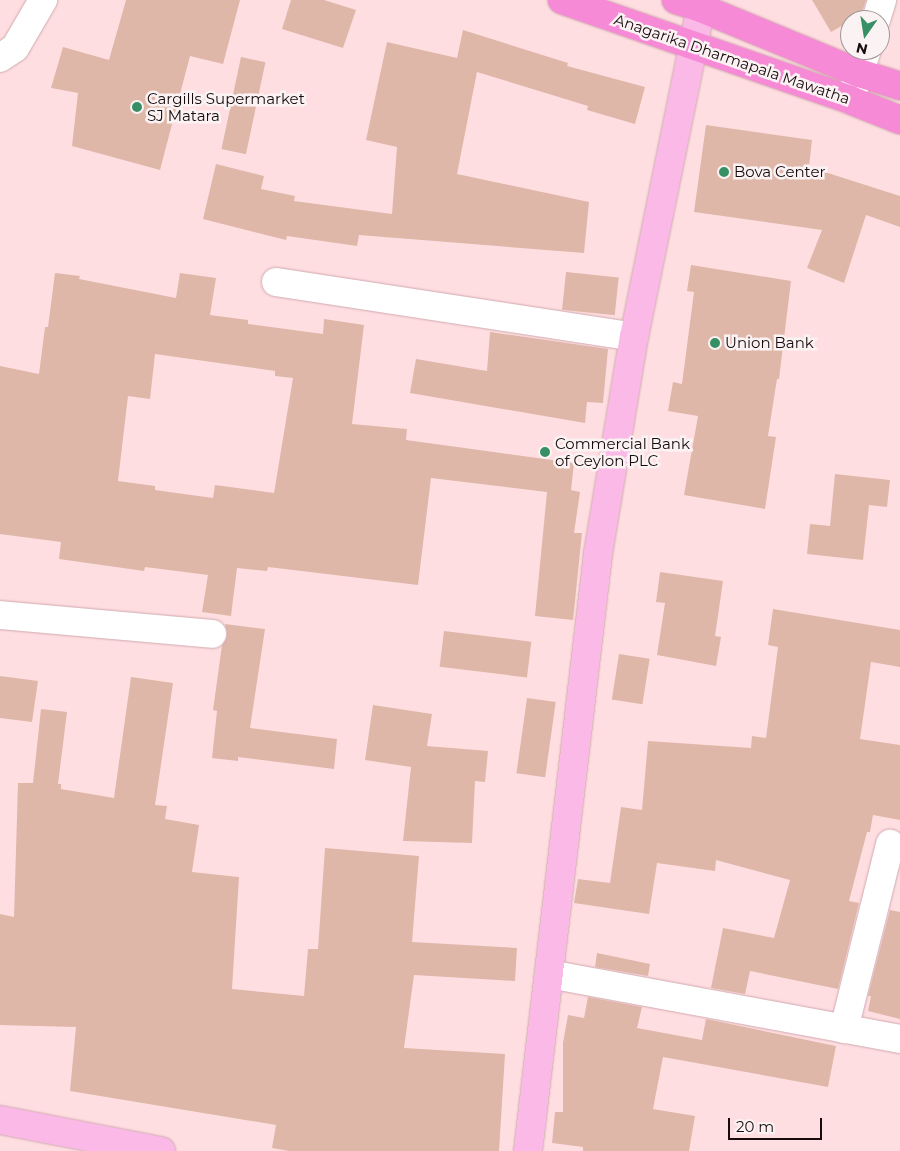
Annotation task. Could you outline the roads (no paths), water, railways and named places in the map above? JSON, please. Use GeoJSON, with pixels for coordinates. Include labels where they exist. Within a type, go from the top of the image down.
{"type":"FeatureCollection","features":[{"type":"Feature","properties":{"kind":"highway","name":"Anagarika Dharmapala Mawatha"},"geometry":{"type":"LineString","coordinates":[[562,0],[850,100],[900,120]]}},
{"type":"Feature","properties":{"kind":"highway","name":"Anagarika Dharmapala Mawatha"},"geometry":{"type":"LineString","coordinates":[[688,4],[863,61],[900,86]]}},
{"type":"Feature","properties":{"kind":"main road"},"geometry":{"type":"LineString","coordinates":[[528,1151],[598,554],[634,337],[693,47],[688,4]]}},
{"type":"Feature","properties":{"kind":"main road"},"geometry":{"type":"LineString","coordinates":[[0,1120],[161,1151]]}},
{"type":"Feature","properties":{"kind":"street"},"geometry":{"type":"LineString","coordinates":[[0,58],[15,48],[44,0]]}},
{"type":"Feature","properties":{"kind":"street"},"geometry":{"type":"LineString","coordinates":[[850,100],[863,61]]}},
{"type":"Feature","properties":{"kind":"street"},"geometry":{"type":"LineString","coordinates":[[276,282],[634,337]]}},
{"type":"Feature","properties":{"kind":"street"},"geometry":{"type":"LineString","coordinates":[[0,615],[212,634]]}},
{"type":"Feature","properties":{"kind":"street"},"geometry":{"type":"LineString","coordinates":[[844,1029],[890,844]]}},
{"type":"Feature","properties":{"kind":"street"},"geometry":{"type":"LineString","coordinates":[[549,974],[900,1039]]}},
{"type":"Feature","properties":{"kind":"place","name":"Cargills Supermarket SJ Matara"},"geometry":{"type":"Point","coordinates":[137,107]}},
{"type":"Feature","properties":{"kind":"place","name":"Bova Center"},"geometry":{"type":"Point","coordinates":[724,172]}},
{"type":"Feature","properties":{"kind":"place","name":"Union Bank"},"geometry":{"type":"Point","coordinates":[715,343]}},
{"type":"Feature","properties":{"kind":"place","name":"Commercial Bank of Ceylon PLC"},"geometry":{"type":"Point","coordinates":[545,452]}}]}
